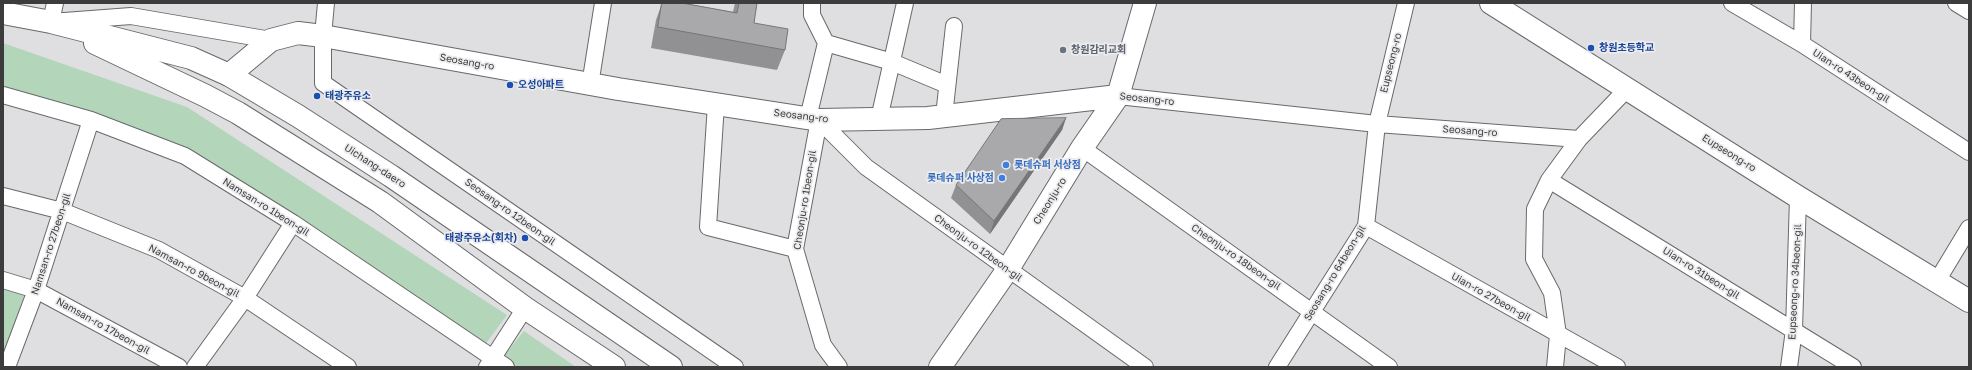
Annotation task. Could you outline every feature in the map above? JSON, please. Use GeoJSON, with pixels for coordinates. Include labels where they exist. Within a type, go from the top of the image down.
{"type":"FeatureCollection","features":[{"type":"Feature","properties":{"kind":"main road","name":"Cheonju-ro"},"geometry":{"type":"LineString","coordinates":[[940,367],[1008,269],[1082,148],[1118,96],[1145,3]]}},
{"type":"Feature","properties":{"kind":"main road","name":"Eupseong-ro"},"geometry":{"type":"LineString","coordinates":[[1502,6],[1627,89],[1798,197],[1969,300]]}},
{"type":"Feature","properties":{"kind":"main road","name":"Uichang-daero"},"geometry":{"type":"LineString","coordinates":[[3,13],[53,12],[191,58],[229,75],[298,116],[391,176],[671,367]]}},
{"type":"Feature","properties":{"kind":"main road","name":"Uichang-daero"},"geometry":{"type":"LineString","coordinates":[[53,12],[238,114],[380,202],[525,308],[614,367]]}},
{"type":"Feature","properties":{"kind":"main road","name":"Seosang-ro"},"geometry":{"type":"LineString","coordinates":[[229,75],[271,40],[298,34],[323,36],[590,85],[813,119],[879,119],[944,116],[1118,96]]}},
{"type":"Feature","properties":{"kind":"street"},"geometry":{"type":"LineString","coordinates":[[323,36],[326,3]]}},
{"type":"Feature","properties":{"kind":"street"},"geometry":{"type":"LineString","coordinates":[[590,85],[603,3]]}},
{"type":"Feature","properties":{"kind":"street"},"geometry":{"type":"LineString","coordinates":[[812,3],[812,15],[826,43],[892,62],[947,86]]}},
{"type":"Feature","properties":{"kind":"street"},"geometry":{"type":"LineString","coordinates":[[879,119],[905,3]]}},
{"type":"Feature","properties":{"kind":"street","name":"Eupseong-ro"},"geometry":{"type":"LineString","coordinates":[[1377,124],[1406,3]]}},
{"type":"Feature","properties":{"kind":"street","name":"Uian-ro 43beon-gil"},"geometry":{"type":"LineString","coordinates":[[1732,3],[1802,44],[1969,152]]}},
{"type":"Feature","properties":{"kind":"street"},"geometry":{"type":"LineString","coordinates":[[1802,44],[1803,3]]}},
{"type":"Feature","properties":{"kind":"street"},"geometry":{"type":"LineString","coordinates":[[1956,3],[1969,11]]}},
{"type":"Feature","properties":{"kind":"street"},"geometry":{"type":"LineString","coordinates":[[53,12],[131,16],[271,40]]}},
{"type":"Feature","properties":{"kind":"street"},"geometry":{"type":"LineString","coordinates":[[944,116],[954,26]]}},
{"type":"Feature","properties":{"kind":"street","name":"Seosang-ro 12beon-gil"},"geometry":{"type":"LineString","coordinates":[[323,36],[323,83],[735,367]]}},
{"type":"Feature","properties":{"kind":"street","name":"Cheonju-ro 1beon-gil"},"geometry":{"type":"LineString","coordinates":[[826,43],[813,119],[795,249],[823,344],[839,367]]}},
{"type":"Feature","properties":{"kind":"street"},"geometry":{"type":"LineString","coordinates":[[1555,367],[1558,335],[1552,293],[1534,259],[1535,209],[1549,180],[1579,139],[1627,89]]}},
{"type":"Feature","properties":{"kind":"street","name":"Namsan-ro 1beon-gil"},"geometry":{"type":"LineString","coordinates":[[3,95],[91,120],[185,156],[293,223],[495,364]]}},
{"type":"Feature","properties":{"kind":"street","name":"Seosang-ro"},"geometry":{"type":"LineString","coordinates":[[1118,96],[1377,124],[1579,139]]}},
{"type":"Feature","properties":{"kind":"street"},"geometry":{"type":"LineString","coordinates":[[716,104],[708,227],[795,249]]}},
{"type":"Feature","properties":{"kind":"street","name":"Cheonju-ro 12beon-gil"},"geometry":{"type":"LineString","coordinates":[[813,119],[866,167],[1145,367]]}},
{"type":"Feature","properties":{"kind":"street","name":"Namsan-ro 27beon-gil"},"geometry":{"type":"LineString","coordinates":[[7,367],[36,290],[91,120]]}},
{"type":"Feature","properties":{"kind":"street","name":"Seosang-ro 64beon-gil"},"geometry":{"type":"LineString","coordinates":[[1277,367],[1366,226],[1377,124]]}},
{"type":"Feature","properties":{"kind":"street","name":"Cheonju-ro 18beon-gil"},"geometry":{"type":"LineString","coordinates":[[1082,148],[1389,367]]}},
{"type":"Feature","properties":{"kind":"street","name":"Uian-ro 31beon-gil"},"geometry":{"type":"LineString","coordinates":[[1549,180],[1853,367]]}},
{"type":"Feature","properties":{"kind":"street","name":"Namsan-ro 9beon-gil"},"geometry":{"type":"LineString","coordinates":[[3,196],[62,211],[159,250],[245,298],[348,367]]}},
{"type":"Feature","properties":{"kind":"street","name":"Eupseong-ro 34beon-gil"},"geometry":{"type":"LineString","coordinates":[[1789,367],[1794,330],[1798,197]]}},
{"type":"Feature","properties":{"kind":"street"},"geometry":{"type":"LineString","coordinates":[[195,367],[245,298],[293,223]]}},
{"type":"Feature","properties":{"kind":"street","name":"Uian-ro 27beon-gil"},"geometry":{"type":"LineString","coordinates":[[1366,226],[1558,335],[1618,367]]}},
{"type":"Feature","properties":{"kind":"street"},"geometry":{"type":"LineString","coordinates":[[1937,281],[1969,228]]}},
{"type":"Feature","properties":{"kind":"street","name":"Namsan-ro 17beon-gil"},"geometry":{"type":"LineString","coordinates":[[3,280],[36,290],[178,367]]}},
{"type":"Feature","properties":{"kind":"street"},"geometry":{"type":"LineString","coordinates":[[495,364],[525,308]]}},
{"type":"Feature","properties":{"kind":"green space"},"geometry":{"type":"Polygon","coordinates":[[[3,43],[187,107],[507,315],[484,346],[191,152],[3,90],[3,43]]]}},
{"type":"Feature","properties":{"kind":"green space"},"geometry":{"type":"Polygon","coordinates":[[[3,289],[24,295],[3,357],[3,289]]]}},
{"type":"Feature","properties":{"kind":"green space"},"geometry":{"type":"Polygon","coordinates":[[[524,331],[576,367],[517,367],[503,357],[524,331]]]}},
{"type":"Feature","properties":{"kind":"building"},"geometry":{"type":"Polygon","coordinates":[[[662,3],[682,3],[737,13],[739,3],[757,3],[754,23],[788,29],[785,50],[658,27],[662,3]]]}},
{"type":"Feature","properties":{"kind":"building","name":"롯데슈퍼 서상점"},"geometry":{"type":"Polygon","coordinates":[[[1066,118],[994,221],[956,185],[1001,119],[1066,118]]]}},
{"type":"Feature","properties":{"kind":"place","name":"창원초등학교"},"geometry":{"type":"Point","coordinates":[1591,48]}},
{"type":"Feature","properties":{"kind":"place","name":"창원감리교회"},"geometry":{"type":"Point","coordinates":[1063,50]}},
{"type":"Feature","properties":{"kind":"place","name":"오성아파트"},"geometry":{"type":"Point","coordinates":[510,85]}},
{"type":"Feature","properties":{"kind":"place","name":"태광주유소"},"geometry":{"type":"Point","coordinates":[317,96]}},
{"type":"Feature","properties":{"kind":"place","name":"롯데슈퍼 서상점"},"geometry":{"type":"Point","coordinates":[1006,165]}},
{"type":"Feature","properties":{"kind":"place","name":"롯데슈퍼 사상점"},"geometry":{"type":"Point","coordinates":[1002,178]}},
{"type":"Feature","properties":{"kind":"place","name":"태광주유소(회차)"},"geometry":{"type":"Point","coordinates":[525,238]}}]}
